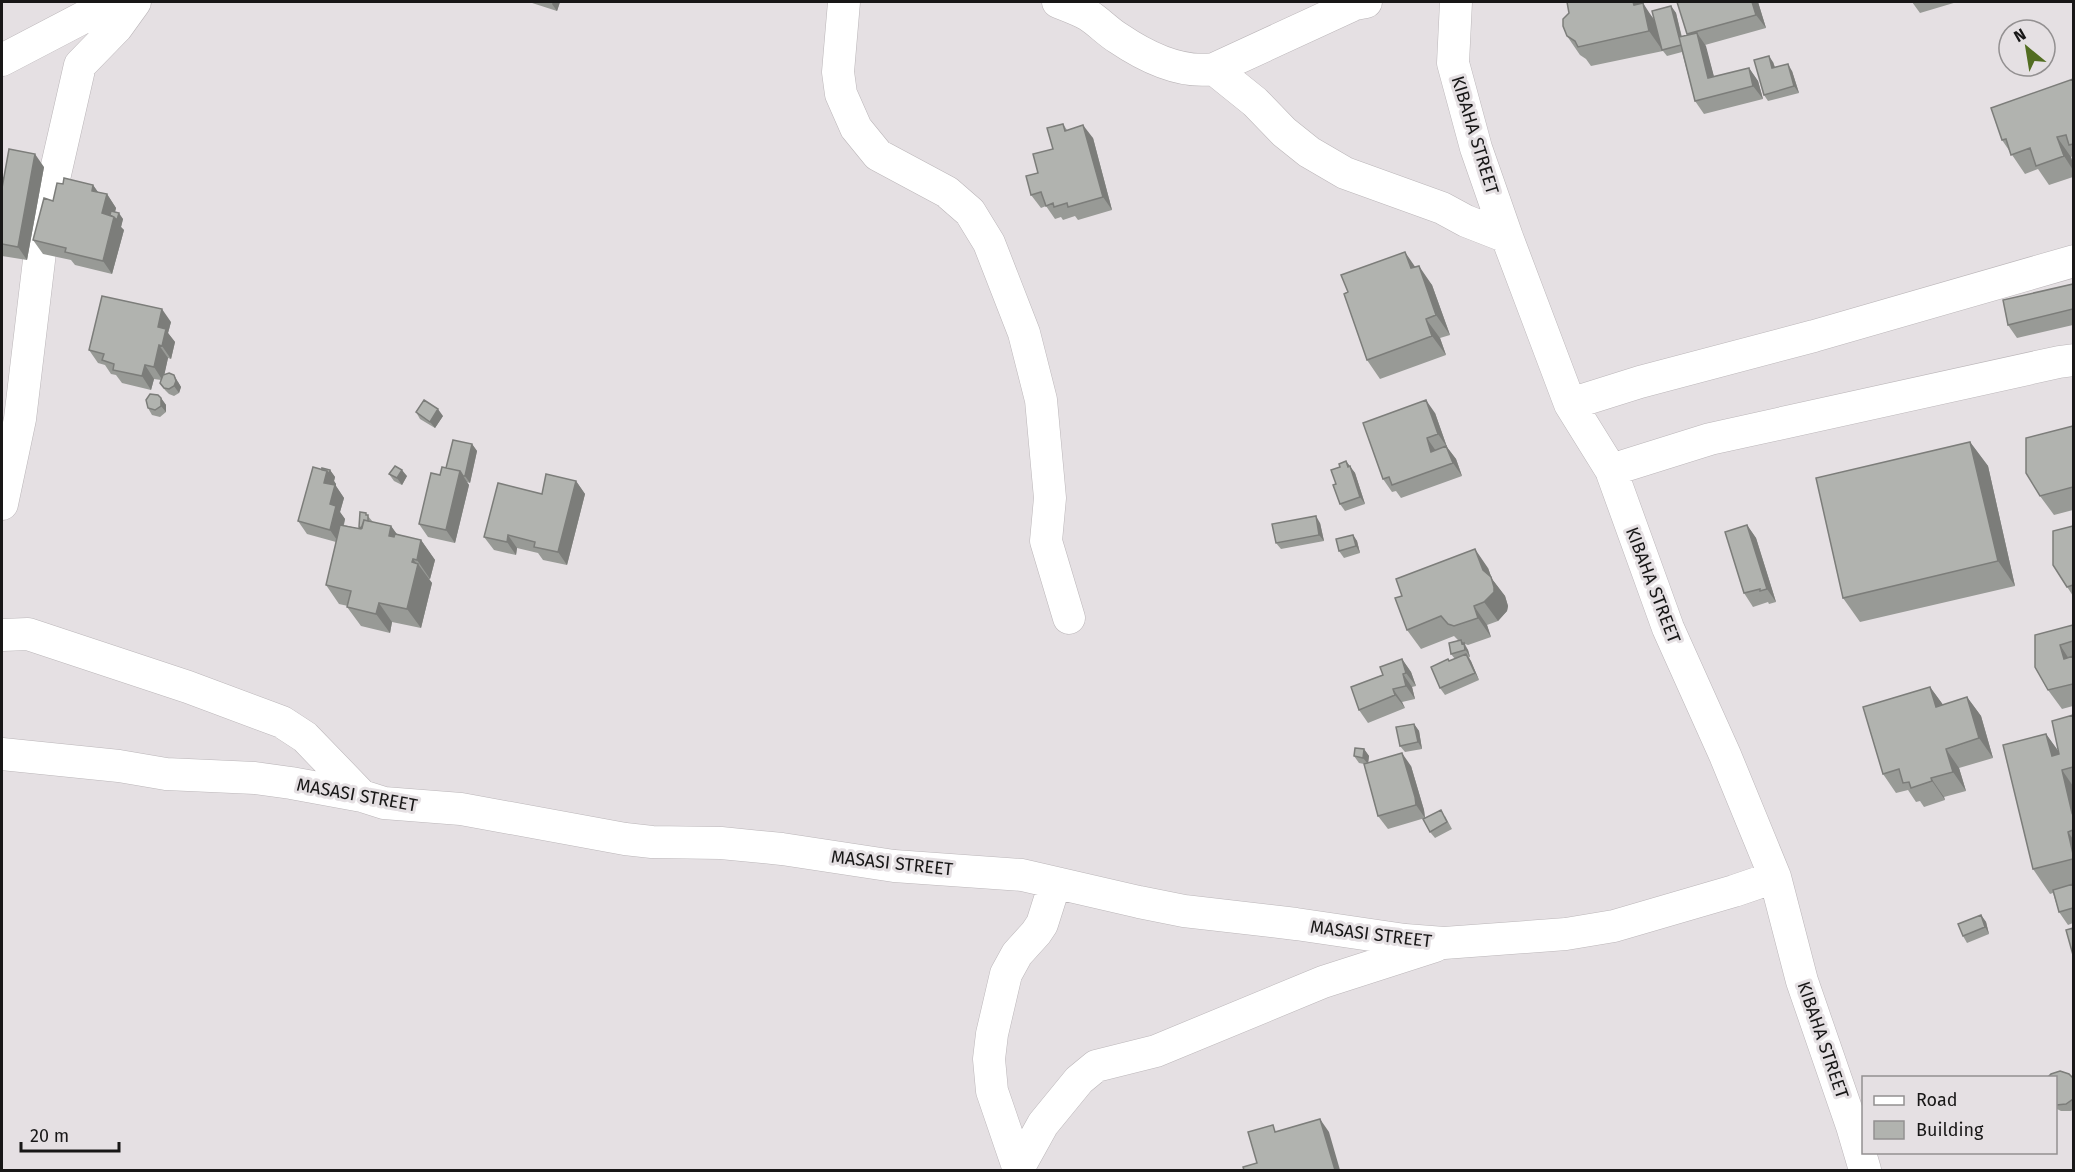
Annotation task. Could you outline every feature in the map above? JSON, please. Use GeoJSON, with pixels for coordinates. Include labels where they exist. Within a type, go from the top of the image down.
{"type":"FeatureCollection","features":[{"type":"Feature","properties":{"kind":"street"},"geometry":{"type":"LineString","coordinates":[[2,60],[112,2]]}},
{"type":"Feature","properties":{"kind":"street"},"geometry":{"type":"LineString","coordinates":[[2,504],[20,419],[43,227],[80,65],[117,27],[135,2]]}},
{"type":"Feature","properties":{"kind":"street"},"geometry":{"type":"LineString","coordinates":[[844,2],[838,72],[841,94],[856,128],[878,155],[947,192],[970,212],[989,243],[1024,333],[1041,400],[1050,498],[1046,541],[1069,618]]}},
{"type":"Feature","properties":{"kind":"street"},"geometry":{"type":"LineString","coordinates":[[1058,2],[1088,15],[1118,38],[1171,65],[1197,71],[1214,69],[1355,4],[1366,2]]}},
{"type":"Feature","properties":{"kind":"street","name":"KIBAHA STREET"},"geometry":{"type":"LineString","coordinates":[[1456,2],[1454,63],[1476,148],[1507,237],[1570,404],[1611,470],[1668,628],[1725,755],[1775,877],[1802,981],[1852,1126],[1864,1170]]}},
{"type":"Feature","properties":{"kind":"street"},"geometry":{"type":"LineString","coordinates":[[1214,69],[1255,102],[1292,139],[1345,173],[1442,208],[1466,221],[1507,237]]}},
{"type":"Feature","properties":{"kind":"street"},"geometry":{"type":"LineString","coordinates":[[1570,404],[1651,379],[1814,336],[2073,261]]}},
{"type":"Feature","properties":{"kind":"street"},"geometry":{"type":"LineString","coordinates":[[1611,470],[1710,440],[2073,360]]}},
{"type":"Feature","properties":{"kind":"street"},"geometry":{"type":"LineString","coordinates":[[2,635],[28,634],[188,687],[282,722],[305,737],[362,796]]}},
{"type":"Feature","properties":{"kind":"street","name":"MASASI STREET"},"geometry":{"type":"LineString","coordinates":[[2,754],[119,766],[166,774],[255,778],[362,796],[384,803],[461,809],[625,839],[652,842],[721,843],[894,866],[1022,875],[1184,911],[1444,943],[1566,934],[1614,926],[1775,877]]}},
{"type":"Feature","properties":{"kind":"street"},"geometry":{"type":"LineString","coordinates":[[1018,1170],[992,1091],[989,1059],[992,1034],[1006,974],[1017,954],[1042,924],[1055,883]]}},
{"type":"Feature","properties":{"kind":"street"},"geometry":{"type":"LineString","coordinates":[[1018,1170],[1043,1124],[1079,1080],[1096,1066],[1156,1051],[1323,982],[1444,943]]}},
{"type":"Feature","properties":{"kind":"building"},"geometry":{"type":"Polygon","coordinates":[[[1567,2],[1633,2],[1634,5],[1643,3],[1649,31],[1578,47],[1575,41],[1567,36],[1563,26],[1563,19],[1569,13],[1567,2]]]}},
{"type":"Feature","properties":{"kind":"building"},"geometry":{"type":"Polygon","coordinates":[[[1677,2],[1752,2],[1756,15],[1687,34],[1677,2]]]}},
{"type":"Feature","properties":{"kind":"building"},"geometry":{"type":"Polygon","coordinates":[[[1671,6],[1681,45],[1662,50],[1652,11],[1671,6]]]}},
{"type":"Feature","properties":{"kind":"building"},"geometry":{"type":"Polygon","coordinates":[[[1697,33],[1708,78],[1749,68],[1753,86],[1695,101],[1679,37],[1697,33]]]}},
{"type":"Feature","properties":{"kind":"building"},"geometry":{"type":"Polygon","coordinates":[[[1769,56],[1772,68],[1788,64],[1794,86],[1764,95],[1754,60],[1769,56]]]}},
{"type":"Feature","properties":{"kind":"building"},"geometry":{"type":"Polygon","coordinates":[[[2073,79],[2073,144],[2069,145],[2066,135],[2057,137],[2064,156],[2036,166],[2030,148],[2011,155],[2006,139],[2002,140],[1991,108],[2073,79]]]}},
{"type":"Feature","properties":{"kind":"building"},"geometry":{"type":"Polygon","coordinates":[[[1063,124],[1065,131],[1083,125],[1103,197],[1068,207],[1067,203],[1054,207],[1053,203],[1046,206],[1041,192],[1031,195],[1026,176],[1038,173],[1033,154],[1053,149],[1047,128],[1063,124]]]}},
{"type":"Feature","properties":{"kind":"building"},"geometry":{"type":"Polygon","coordinates":[[[9,149],[35,154],[18,247],[2,244],[2,188],[9,149]]]}},
{"type":"Feature","properties":{"kind":"building"},"geometry":{"type":"Polygon","coordinates":[[[64,178],[93,185],[92,191],[107,194],[102,213],[114,217],[103,261],[65,252],[66,248],[33,240],[44,198],[53,201],[57,183],[63,184],[64,178]]]}},
{"type":"Feature","properties":{"kind":"building"},"geometry":{"type":"Polygon","coordinates":[[[111,211],[119,213],[117,220],[110,215],[111,211]]]}},
{"type":"Feature","properties":{"kind":"building"},"geometry":{"type":"Polygon","coordinates":[[[1405,252],[1411,268],[1419,266],[1436,315],[1426,319],[1432,336],[1367,360],[1344,294],[1348,292],[1341,275],[1405,252]]]}},
{"type":"Feature","properties":{"kind":"building"},"geometry":{"type":"Polygon","coordinates":[[[2073,284],[2073,309],[2008,325],[2003,300],[2073,284]]]}},
{"type":"Feature","properties":{"kind":"building"},"geometry":{"type":"Polygon","coordinates":[[[102,296],[162,309],[158,327],[166,329],[162,346],[159,345],[154,367],[145,365],[142,376],[113,370],[114,364],[102,360],[104,354],[89,350],[102,296]]]}},
{"type":"Feature","properties":{"kind":"building"},"geometry":{"type":"Polygon","coordinates":[[[169,373],[174,375],[176,381],[169,389],[164,388],[160,383],[163,375],[169,373]]]}},
{"type":"Feature","properties":{"kind":"building"},"geometry":{"type":"Polygon","coordinates":[[[150,394],[161,398],[161,406],[155,410],[148,408],[146,400],[150,394]]]}},
{"type":"Feature","properties":{"kind":"building"},"geometry":{"type":"Polygon","coordinates":[[[424,400],[438,409],[430,422],[416,412],[424,400]]]}},
{"type":"Feature","properties":{"kind":"building"},"geometry":{"type":"Polygon","coordinates":[[[1426,400],[1438,434],[1427,438],[1431,452],[1446,446],[1453,463],[1392,485],[1389,477],[1383,479],[1363,423],[1426,400]]]}},
{"type":"Feature","properties":{"kind":"building"},"geometry":{"type":"Polygon","coordinates":[[[2073,426],[2073,487],[2040,496],[2026,473],[2026,438],[2073,426]]]}},
{"type":"Feature","properties":{"kind":"building"},"geometry":{"type":"Polygon","coordinates":[[[453,440],[472,444],[465,476],[460,471],[446,468],[453,440]]]}},
{"type":"Feature","properties":{"kind":"building"},"geometry":{"type":"Polygon","coordinates":[[[1970,442],[1998,561],[1843,598],[1816,478],[1970,442]]]}},
{"type":"Feature","properties":{"kind":"building"},"geometry":{"type":"Polygon","coordinates":[[[1346,461],[1348,467],[1350,466],[1360,497],[1340,504],[1333,485],[1336,484],[1331,470],[1340,467],[1339,464],[1346,461]]]}},
{"type":"Feature","properties":{"kind":"building"},"geometry":{"type":"Polygon","coordinates":[[[395,466],[402,470],[397,478],[389,474],[395,466]]]}},
{"type":"Feature","properties":{"kind":"building"},"geometry":{"type":"Polygon","coordinates":[[[313,467],[327,471],[324,483],[335,485],[330,504],[336,506],[330,530],[298,521],[313,467]]]}},
{"type":"Feature","properties":{"kind":"building"},"geometry":{"type":"Polygon","coordinates":[[[442,467],[460,471],[446,530],[419,524],[431,473],[440,475],[442,467]]]}},
{"type":"Feature","properties":{"kind":"building"},"geometry":{"type":"Polygon","coordinates":[[[546,474],[576,481],[558,552],[534,547],[535,542],[508,535],[507,542],[484,537],[498,483],[542,494],[546,474]]]}},
{"type":"Feature","properties":{"kind":"building"},"geometry":{"type":"Polygon","coordinates":[[[360,512],[368,515],[368,521],[364,520],[362,528],[359,527],[360,512]]]}},
{"type":"Feature","properties":{"kind":"building"},"geometry":{"type":"Polygon","coordinates":[[[1316,516],[1319,535],[1276,543],[1272,524],[1316,516]]]}},
{"type":"Feature","properties":{"kind":"building"},"geometry":{"type":"Polygon","coordinates":[[[364,520],[391,526],[389,536],[394,537],[395,534],[421,540],[417,560],[413,559],[412,562],[418,564],[407,609],[379,603],[376,614],[347,607],[351,591],[326,585],[340,525],[361,529],[364,520]]]}},
{"type":"Feature","properties":{"kind":"building"},"geometry":{"type":"Polygon","coordinates":[[[1747,525],[1767,589],[1744,593],[1725,532],[1747,525]]]}},
{"type":"Feature","properties":{"kind":"building"},"geometry":{"type":"Polygon","coordinates":[[[2073,526],[2073,585],[2067,587],[2053,565],[2053,531],[2073,526]]]}},
{"type":"Feature","properties":{"kind":"building"},"geometry":{"type":"Polygon","coordinates":[[[1353,535],[1356,546],[1339,551],[1336,539],[1353,535]]]}},
{"type":"Feature","properties":{"kind":"building"},"geometry":{"type":"Polygon","coordinates":[[[1475,549],[1483,570],[1491,577],[1494,587],[1494,592],[1484,602],[1474,606],[1478,618],[1454,626],[1448,624],[1441,616],[1407,630],[1395,598],[1402,596],[1396,579],[1475,549]]]}},
{"type":"Feature","properties":{"kind":"building"},"geometry":{"type":"Polygon","coordinates":[[[2073,625],[2073,641],[2060,645],[2064,659],[2073,656],[2073,684],[2048,690],[2035,667],[2035,635],[2073,625]]]}},
{"type":"Feature","properties":{"kind":"building"},"geometry":{"type":"Polygon","coordinates":[[[1461,640],[1465,650],[1451,654],[1449,643],[1461,640]]]}},
{"type":"Feature","properties":{"kind":"building"},"geometry":{"type":"Polygon","coordinates":[[[1466,654],[1475,673],[1440,688],[1431,667],[1466,654]]]}},
{"type":"Feature","properties":{"kind":"building"},"geometry":{"type":"Polygon","coordinates":[[[1402,659],[1406,673],[1403,674],[1406,686],[1393,689],[1395,695],[1359,710],[1351,687],[1383,675],[1380,667],[1402,659]]]}},
{"type":"Feature","properties":{"kind":"building"},"geometry":{"type":"Polygon","coordinates":[[[1930,687],[1936,707],[1967,697],[1979,738],[1946,749],[1953,772],[1931,778],[1932,781],[1911,788],[1909,782],[1903,783],[1899,769],[1883,774],[1863,707],[1930,687]]]}},
{"type":"Feature","properties":{"kind":"building"},"geometry":{"type":"Polygon","coordinates":[[[2073,715],[2073,767],[2062,770],[2073,812],[2073,830],[2068,832],[2073,859],[2033,869],[2003,745],[2046,734],[2052,756],[2059,754],[2052,721],[2073,715]]]}},
{"type":"Feature","properties":{"kind":"building"},"geometry":{"type":"Polygon","coordinates":[[[1414,724],[1418,742],[1400,746],[1396,727],[1414,724]]]}},
{"type":"Feature","properties":{"kind":"building"},"geometry":{"type":"Polygon","coordinates":[[[1355,748],[1364,749],[1363,758],[1354,756],[1355,748]]]}},
{"type":"Feature","properties":{"kind":"building"},"geometry":{"type":"Polygon","coordinates":[[[1402,753],[1416,805],[1378,816],[1364,764],[1402,753]]]}},
{"type":"Feature","properties":{"kind":"building"},"geometry":{"type":"Polygon","coordinates":[[[1441,810],[1447,822],[1430,832],[1423,819],[1441,810]]]}},
{"type":"Feature","properties":{"kind":"building"},"geometry":{"type":"Polygon","coordinates":[[[2073,884],[2073,908],[2059,912],[2053,890],[2073,884]]]}},
{"type":"Feature","properties":{"kind":"building"},"geometry":{"type":"Polygon","coordinates":[[[1981,915],[1985,927],[1963,936],[1958,924],[1981,915]]]}},
{"type":"Feature","properties":{"kind":"building"},"geometry":{"type":"Polygon","coordinates":[[[2073,928],[2073,955],[2066,930],[2073,928]]]}},
{"type":"Feature","properties":{"kind":"building"},"geometry":{"type":"Polygon","coordinates":[[[2060,1071],[2073,1078],[2073,1099],[2066,1104],[2057,1105],[2057,1076],[2049,1076],[2060,1071]]]}},
{"type":"Feature","properties":{"kind":"building"},"geometry":{"type":"Polygon","coordinates":[[[1320,1119],[1335,1170],[1244,1170],[1243,1167],[1257,1163],[1248,1132],[1273,1125],[1275,1132],[1320,1119]]]}}]}
